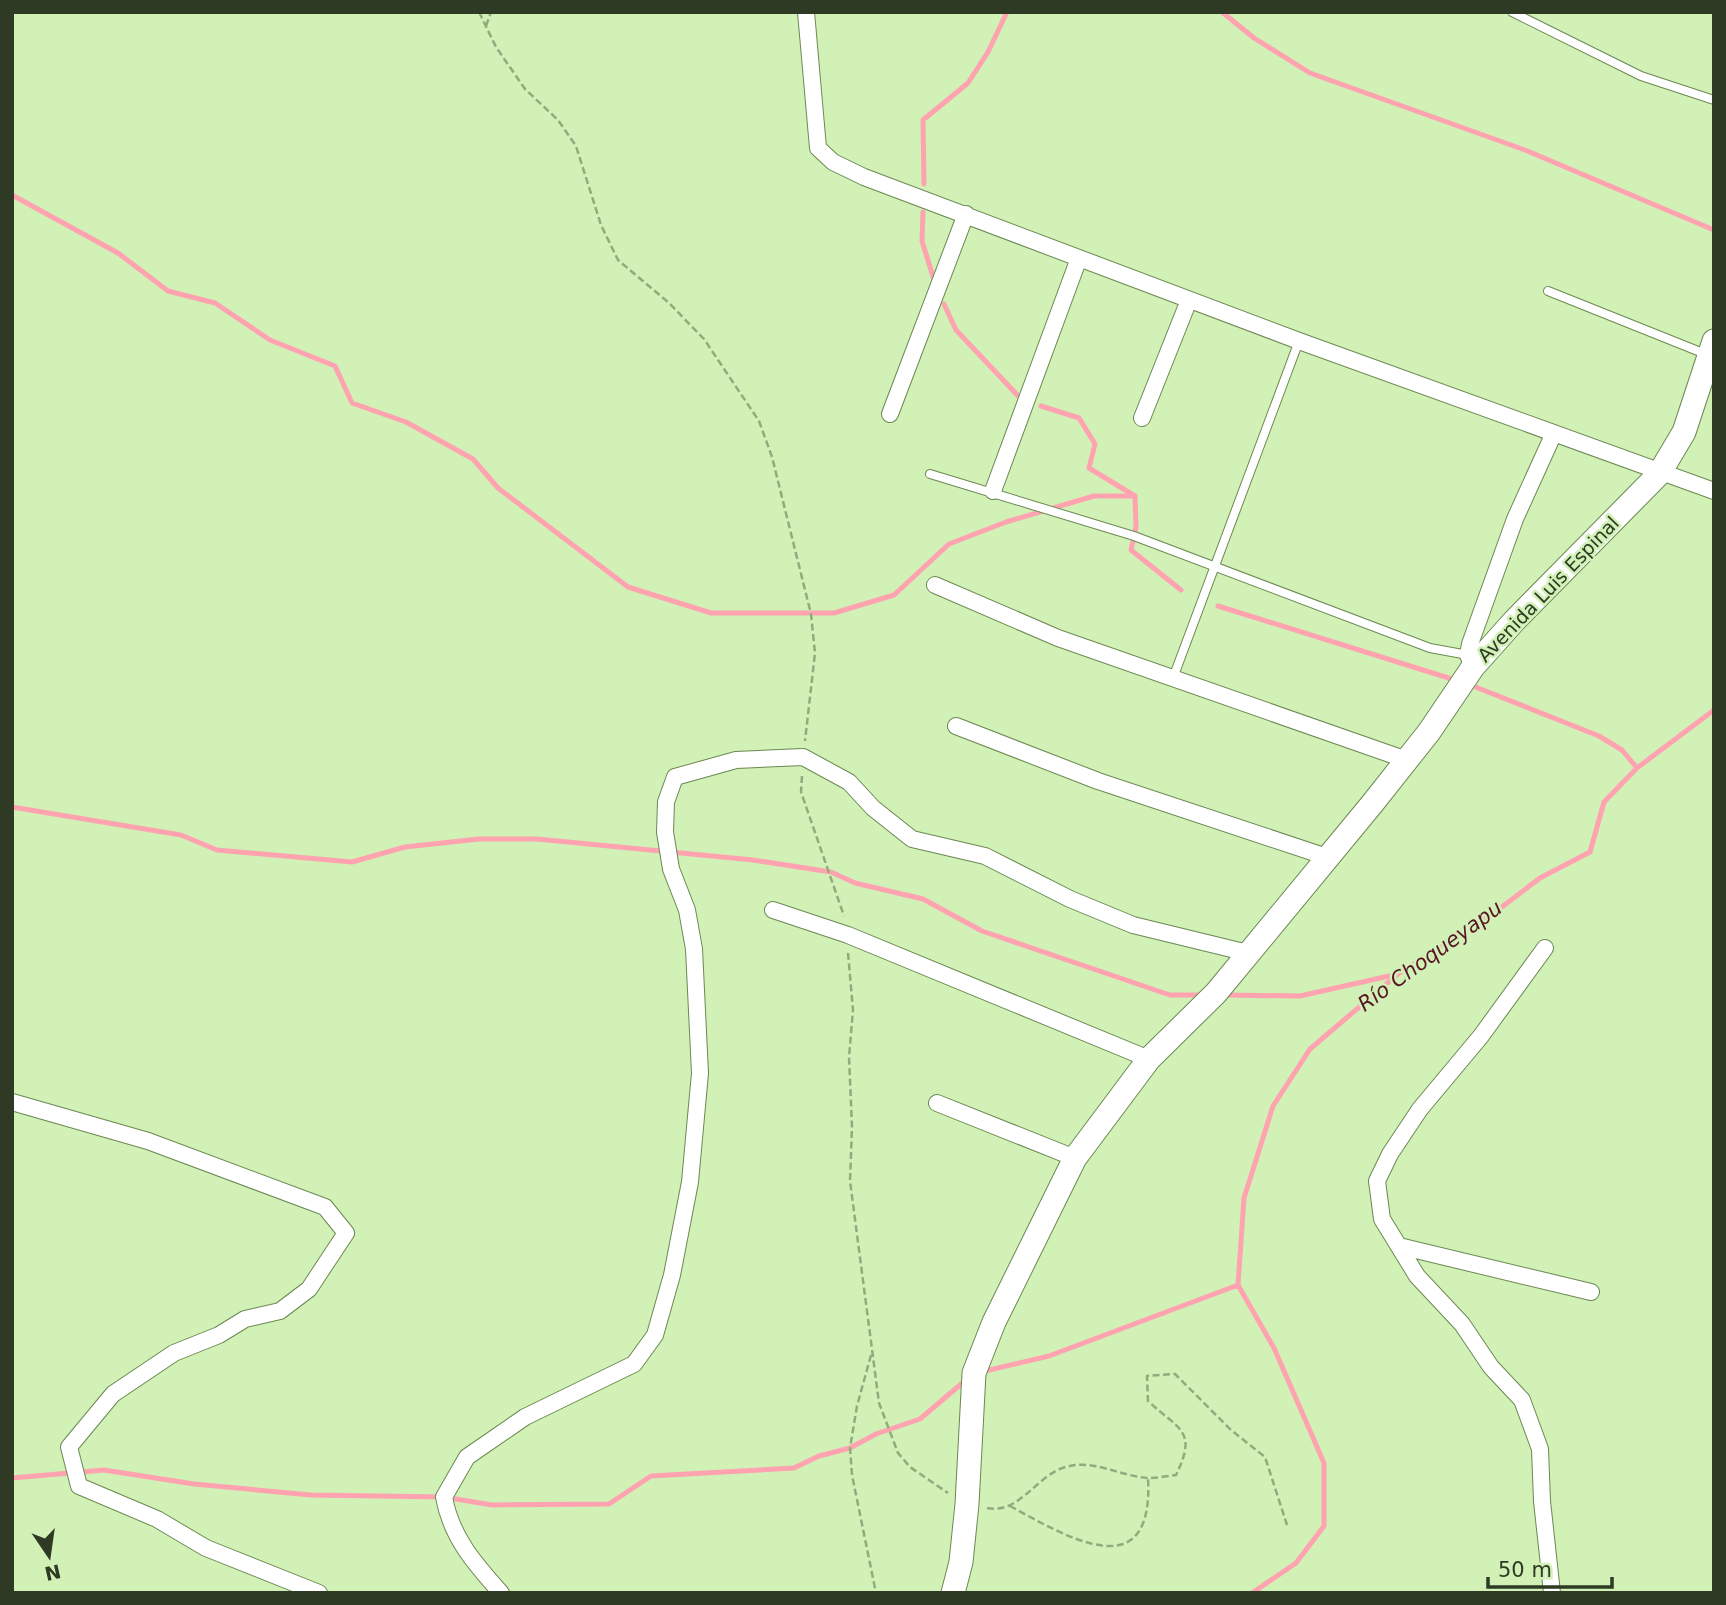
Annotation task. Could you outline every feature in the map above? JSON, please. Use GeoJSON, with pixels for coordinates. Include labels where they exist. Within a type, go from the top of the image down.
{"type":"FeatureCollection","features":[{"type":"Feature","properties":{"kind":"street"},"geometry":{"type":"LineString","coordinates":[[806,12],[818,148],[833,162],[864,177],[1298,341],[1714,492]]}},
{"type":"Feature","properties":{"kind":"street"},"geometry":{"type":"LineString","coordinates":[[890,414],[966,214]]}},
{"type":"Feature","properties":{"kind":"street"},"geometry":{"type":"LineString","coordinates":[[993,491],[1079,258]]}},
{"type":"Feature","properties":{"kind":"street"},"geometry":{"type":"LineString","coordinates":[[1142,418],[1189,300]]}},
{"type":"Feature","properties":{"kind":"street","name":"Avenida Luis Espinal"},"geometry":{"type":"LineString","coordinates":[[953,1593],[961,1562],[967,1504],[974,1373],[994,1322],[1075,1158],[1149,1059],[1216,993],[1407,760],[1471,661],[1659,474],[1684,432],[1712,351]]}},
{"type":"Feature","properties":{"kind":"street"},"geometry":{"type":"LineString","coordinates":[[1471,661],[1469,644],[1516,519],[1554,433]]}},
{"type":"Feature","properties":{"kind":"street"},"geometry":{"type":"LineString","coordinates":[[935,585],[1058,638],[1407,760]]}},
{"type":"Feature","properties":{"kind":"street"},"geometry":{"type":"LineString","coordinates":[[957,726],[1098,781],[1327,857]]}},
{"type":"Feature","properties":{"kind":"street"},"geometry":{"type":"LineString","coordinates":[[502,1593],[463,1548],[448,1522],[444,1497],[467,1457],[525,1417],[634,1364],[654,1335],[672,1275],[690,1182],[700,1073],[694,949],[687,910],[671,869],[665,832],[666,802],[675,777],[736,760],[803,757],[849,782],[873,808],[912,839],[985,856],[1070,899],[1133,925],[1248,953]]}},
{"type":"Feature","properties":{"kind":"street"},"geometry":{"type":"LineString","coordinates":[[773,909],[848,935],[1149,1059]]}},
{"type":"Feature","properties":{"kind":"street"},"geometry":{"type":"LineString","coordinates":[[1545,948],[1481,1036],[1420,1109],[1390,1154],[1377,1181],[1382,1219],[1417,1276],[1462,1324],[1492,1367],[1522,1400],[1540,1449],[1552,1593]]}},
{"type":"Feature","properties":{"kind":"street"},"geometry":{"type":"LineString","coordinates":[[12,1102],[148,1141],[325,1207],[346,1233],[309,1289],[280,1311],[245,1319],[219,1335],[164,1360],[113,1394],[69,1447],[79,1486],[157,1519],[206,1548],[319,1593]]}},
{"type":"Feature","properties":{"kind":"street"},"geometry":{"type":"LineString","coordinates":[[937,1103],[1075,1158]]}},
{"type":"Feature","properties":{"kind":"street"},"geometry":{"type":"LineString","coordinates":[[1399,1246],[1591,1292]]}},
{"type":"Feature","properties":{"kind":"lane"},"geometry":{"type":"LineString","coordinates":[[1512,12],[1642,76],[1714,100]]}},
{"type":"Feature","properties":{"kind":"lane"},"geometry":{"type":"LineString","coordinates":[[1548,291],[1712,351]]}},
{"type":"Feature","properties":{"kind":"lane"},"geometry":{"type":"LineString","coordinates":[[1173,678],[1298,341]]}},
{"type":"Feature","properties":{"kind":"lane"},"geometry":{"type":"LineString","coordinates":[[930,474],[1134,536],[1471,661]]}},
{"type":"Feature","properties":{"kind":"path"},"geometry":{"type":"LineString","coordinates":[[486,26],[491,12]]}},
{"type":"Feature","properties":{"kind":"path"},"geometry":{"type":"LineString","coordinates":[[872,1351],[857,1406],[850,1448],[852,1475],[876,1593]]}},
{"type":"Feature","properties":{"kind":"path"},"geometry":{"type":"LineString","coordinates":[[1010,1506],[1068,1537],[1102,1548],[1125,1545],[1143,1527],[1149,1503],[1148,1478]]}},
{"type":"Feature","properties":{"kind":"waterway"},"geometry":{"type":"LineString","coordinates":[[924,184],[923,120],[968,83],[988,52],[1007,12]]}},
{"type":"Feature","properties":{"kind":"waterway"},"geometry":{"type":"LineString","coordinates":[[1222,12],[1254,38],[1310,73],[1525,150],[1714,230]]}},
{"type":"Feature","properties":{"kind":"waterway"},"geometry":{"type":"LineString","coordinates":[[12,195],[118,253],[168,291],[215,303],[270,340],[335,366],[352,403],[406,422],[473,459],[498,488],[628,587],[711,613],[834,613],[894,595],[949,544],[1006,522],[1094,496],[1135,496]]}},
{"type":"Feature","properties":{"kind":"waterway"},"geometry":{"type":"LineString","coordinates":[[923,212],[922,241],[935,283]]}},
{"type":"Feature","properties":{"kind":"waterway"},"geometry":{"type":"LineString","coordinates":[[944,304],[956,330],[1022,400]]}},
{"type":"Feature","properties":{"kind":"waterway"},"geometry":{"type":"LineString","coordinates":[[1041,406],[1079,418],[1095,444],[1089,468],[1135,496],[1136,527],[1131,550],[1181,590]]}},
{"type":"Feature","properties":{"kind":"waterway"},"geometry":{"type":"LineString","coordinates":[[1218,606],[1455,680]]}},
{"type":"Feature","properties":{"kind":"waterway"},"geometry":{"type":"LineString","coordinates":[[1468,684],[1599,736],[1622,750],[1637,768]]}},
{"type":"Feature","properties":{"kind":"waterway","name":"Río Choqueyapu"},"geometry":{"type":"LineString","coordinates":[[1252,1593],[1296,1563],[1324,1526],[1324,1463],[1274,1348],[1238,1285],[1244,1198],[1273,1106],[1310,1049],[1398,974],[1494,913],[1540,878],[1590,852],[1604,802],[1637,768],[1714,710]]}},
{"type":"Feature","properties":{"kind":"waterway"},"geometry":{"type":"LineString","coordinates":[[12,807],[181,835],[217,850],[352,862],[405,847],[479,839],[537,839],[753,860],[831,872],[855,883],[923,899],[982,931],[1170,995],[1204,995]]}},
{"type":"Feature","properties":{"kind":"waterway"},"geometry":{"type":"LineString","coordinates":[[1225,995],[1300,996],[1398,974]]}},
{"type":"Feature","properties":{"kind":"waterway"},"geometry":{"type":"LineString","coordinates":[[981,1372],[1049,1356],[1238,1285]]}},
{"type":"Feature","properties":{"kind":"waterway"},"geometry":{"type":"LineString","coordinates":[[12,1478],[104,1470],[194,1484],[311,1495],[444,1497],[492,1505],[609,1504],[651,1476],[794,1468],[819,1456],[850,1448],[876,1434],[920,1419],[967,1379]]}}]}
